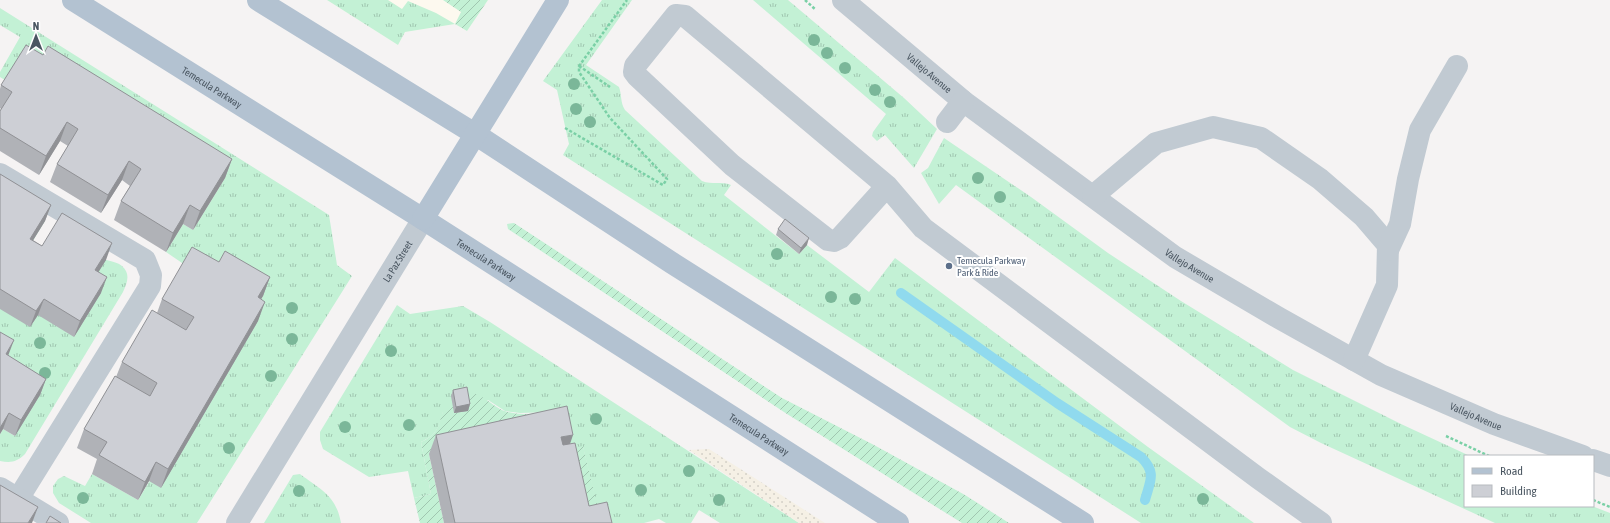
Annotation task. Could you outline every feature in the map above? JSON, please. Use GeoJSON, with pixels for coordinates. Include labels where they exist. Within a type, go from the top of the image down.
{"type":"FeatureCollection","features":[{"type":"Feature","properties":{"kind":"main road","name":"Temecula Parkway"},"geometry":{"type":"LineString","coordinates":[[73,0],[423,219],[898,523]]}},
{"type":"Feature","properties":{"kind":"main road"},"geometry":{"type":"LineString","coordinates":[[258,0],[475,134],[678,267],[1083,523]]}},
{"type":"Feature","properties":{"kind":"main road","name":"La Paz Street"},"geometry":{"type":"LineString","coordinates":[[423,219],[558,0]]}},
{"type":"Feature","properties":{"kind":"street","name":"Vallejo Avenue"},"geometry":{"type":"LineString","coordinates":[[843,0],[963,100],[1175,257],[1279,318],[1381,375],[1494,424],[1580,455]]}},
{"type":"Feature","properties":{"kind":"street"},"geometry":{"type":"LineString","coordinates":[[887,186],[840,238],[834,241],[828,240],[732,165],[637,76],[634,72],[635,66],[676,15],[685,16],[887,186],[923,228],[1258,478],[1321,523]]}},
{"type":"Feature","properties":{"kind":"street"},"geometry":{"type":"LineString","coordinates":[[1388,250],[1400,224],[1408,179],[1420,130],[1457,66]]}},
{"type":"Feature","properties":{"kind":"street"},"geometry":{"type":"LineString","coordinates":[[947,122],[963,100]]}},
{"type":"Feature","properties":{"kind":"street"},"geometry":{"type":"LineString","coordinates":[[1093,196],[1156,143],[1213,127],[1261,138],[1320,179],[1364,217],[1388,245],[1387,285],[1354,360]]}},
{"type":"Feature","properties":{"kind":"street"},"geometry":{"type":"LineString","coordinates":[[0,174],[145,260],[151,275],[150,286],[9,493],[58,523]]}},
{"type":"Feature","properties":{"kind":"street","name":"La Paz Street"},"geometry":{"type":"LineString","coordinates":[[237,523],[423,219]]}},
{"type":"Feature","properties":{"kind":"street"},"geometry":{"type":"LineString","coordinates":[[1594,460],[1610,466]]}},
{"type":"Feature","properties":{"kind":"path"},"geometry":{"type":"LineString","coordinates":[[565,128],[663,185],[667,179],[610,118],[579,72],[579,66],[627,0]]}},
{"type":"Feature","properties":{"kind":"path"},"geometry":{"type":"LineString","coordinates":[[1594,500],[1610,506]]}},
{"type":"Feature","properties":{"kind":"shaded area"},"geometry":{"type":"Polygon","coordinates":[[[327,0],[488,0],[467,31],[455,24],[405,32],[398,45],[327,0]]]}},
{"type":"Feature","properties":{"kind":"green space"},"geometry":{"type":"Polygon","coordinates":[[[327,0],[388,0],[402,9],[408,1],[436,13],[455,24],[405,32],[398,45],[327,0]]]}},
{"type":"Feature","properties":{"kind":"green space"},"geometry":{"type":"Polygon","coordinates":[[[443,0],[488,0],[467,31],[455,24],[461,12],[443,0]]]}},
{"type":"Feature","properties":{"kind":"green space"},"geometry":{"type":"Polygon","coordinates":[[[602,0],[632,0],[586,65],[619,87],[622,104],[625,110],[702,181],[731,185],[724,195],[799,254],[807,245],[869,292],[895,258],[1148,447],[1254,523],[1141,523],[563,155],[569,144],[557,90],[543,81],[602,0]]]}},
{"type":"Feature","properties":{"kind":"green space"},"geometry":{"type":"Polygon","coordinates":[[[753,0],[788,0],[904,98],[937,129],[914,168],[885,135],[877,141],[872,136],[873,132],[886,114],[753,0]]]}},
{"type":"Feature","properties":{"kind":"green space"},"geometry":{"type":"Polygon","coordinates":[[[0,8],[329,215],[337,265],[352,276],[197,523],[91,523],[59,503],[53,493],[53,486],[58,479],[64,476],[85,486],[92,474],[138,500],[263,296],[185,265],[166,252],[183,224],[193,230],[225,178],[8,82],[0,77],[0,72],[20,37],[0,25],[0,8]]]}},
{"type":"Feature","properties":{"kind":"green space"},"geometry":{"type":"Polygon","coordinates":[[[944,138],[1031,197],[1108,253],[1181,301],[1293,370],[1401,424],[1468,455],[1464,455],[1464,507],[1594,507],[1610,513],[1610,523],[1495,523],[1321,443],[1290,427],[956,185],[939,204],[921,173],[928,168],[944,138]]]}},
{"type":"Feature","properties":{"kind":"green space"},"geometry":{"type":"Polygon","coordinates":[[[0,193],[45,221],[25,254],[105,260],[115,262],[122,266],[127,272],[127,282],[123,292],[25,454],[19,459],[11,462],[0,461],[0,434],[3,429],[15,436],[0,370],[0,193]]]}},
{"type":"Feature","properties":{"kind":"green space"},"geometry":{"type":"Polygon","coordinates":[[[514,223],[782,398],[874,445],[965,495],[1009,523],[962,523],[787,414],[508,229],[507,224],[514,223]]]}},
{"type":"Feature","properties":{"kind":"green space"},"geometry":{"type":"Polygon","coordinates":[[[397,305],[410,314],[463,306],[490,322],[799,523],[720,523],[699,510],[691,523],[666,523],[659,519],[644,523],[601,523],[583,447],[566,449],[553,412],[520,413],[505,411],[488,400],[467,410],[443,412],[436,430],[430,437],[421,442],[431,494],[414,498],[408,471],[369,477],[323,449],[320,440],[320,432],[397,305]]]}},
{"type":"Feature","properties":{"kind":"green space"},"geometry":{"type":"Polygon","coordinates":[[[471,392],[500,409],[512,413],[526,414],[553,412],[429,454],[444,523],[420,523],[414,498],[431,494],[421,442],[435,432],[443,411],[447,406],[452,402],[454,413],[465,393],[471,392]]]}},
{"type":"Feature","properties":{"kind":"green space"},"geometry":{"type":"Polygon","coordinates":[[[583,446],[601,520],[589,523],[566,449],[583,446]]]}},
{"type":"Feature","properties":{"kind":"green space"},"geometry":{"type":"Polygon","coordinates":[[[300,474],[321,489],[331,499],[339,514],[341,523],[264,523],[293,475],[300,474]]]}},
{"type":"Feature","properties":{"kind":"sand"},"geometry":{"type":"Polygon","coordinates":[[[709,449],[825,523],[799,523],[689,450],[709,449]]]}},
{"type":"Feature","properties":{"kind":"building"},"geometry":{"type":"Polygon","coordinates":[[[26,45],[43,55],[48,46],[232,159],[200,211],[190,205],[173,233],[121,201],[141,169],[129,161],[108,195],[57,164],[78,129],[67,122],[46,156],[0,128],[0,111],[12,92],[1,85],[26,45]]]}},
{"type":"Feature","properties":{"kind":"building"},"geometry":{"type":"Polygon","coordinates":[[[0,174],[51,205],[30,239],[42,246],[62,213],[112,243],[95,270],[107,277],[80,321],[44,299],[36,311],[0,289],[0,174]]]}},
{"type":"Feature","properties":{"kind":"building"},"geometry":{"type":"Polygon","coordinates":[[[785,219],[809,238],[801,248],[778,229],[785,219]]]}},
{"type":"Feature","properties":{"kind":"building"},"geometry":{"type":"Polygon","coordinates":[[[192,247],[219,262],[225,251],[270,277],[258,297],[265,302],[168,469],[156,462],[145,482],[99,455],[107,442],[84,429],[115,376],[150,396],[157,383],[122,362],[152,310],[186,330],[194,317],[162,299],[192,247]]]}},
{"type":"Feature","properties":{"kind":"building"},"geometry":{"type":"Polygon","coordinates":[[[0,332],[14,340],[6,354],[46,379],[21,420],[9,413],[0,428],[0,332]]]}},
{"type":"Feature","properties":{"kind":"building"},"geometry":{"type":"Polygon","coordinates":[[[467,387],[470,404],[456,407],[453,390],[467,387]]]}},
{"type":"Feature","properties":{"kind":"building"},"geometry":{"type":"Polygon","coordinates":[[[567,406],[573,435],[561,437],[563,445],[575,443],[589,506],[607,502],[612,523],[455,523],[436,435],[567,406]]]}},
{"type":"Feature","properties":{"kind":"building"},"geometry":{"type":"Polygon","coordinates":[[[0,485],[38,507],[28,523],[0,523],[0,485]]]}},
{"type":"Feature","properties":{"kind":"building"},"geometry":{"type":"Polygon","coordinates":[[[50,516],[61,523],[46,523],[50,516]]]}},
{"type":"Feature","properties":{"kind":"waterway"},"geometry":{"type":"LineString","coordinates":[[901,293],[1057,403],[1141,457],[1151,473],[1145,500]]}},
{"type":"Feature","properties":{"kind":"place","name":"Temecula Parkway Park & Ride"},"geometry":{"type":"Point","coordinates":[949,266]}}]}
